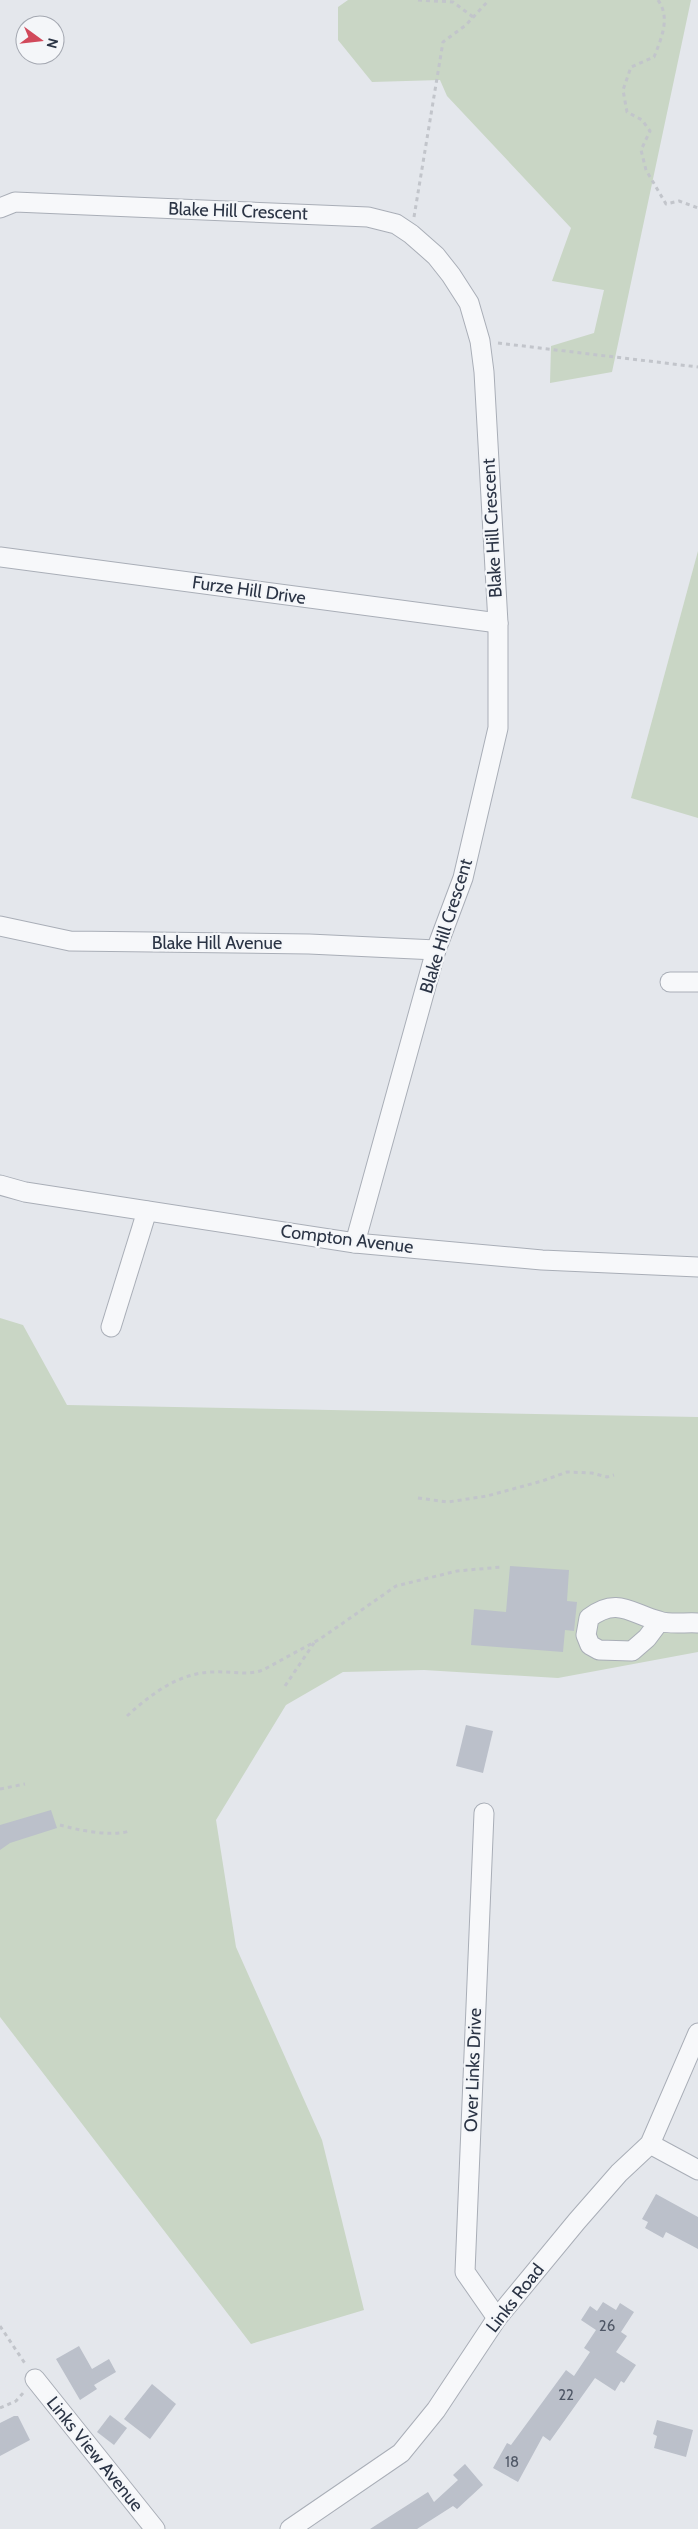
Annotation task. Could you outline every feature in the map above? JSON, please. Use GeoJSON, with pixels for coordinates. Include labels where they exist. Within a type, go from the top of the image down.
{"type":"FeatureCollection","features":[{"type":"Feature","properties":{"kind":"street","name":"Blake Hill Crescent"},"geometry":{"type":"LineString","coordinates":[[0,208],[15,202],[368,217],[396,224],[411,234],[436,256],[469,303],[480,341],[484,372],[498,623],[498,728],[462,878],[436,950],[355,1243]]}},
{"type":"Feature","properties":{"kind":"street","name":"Furze Hill Drive"},"geometry":{"type":"LineString","coordinates":[[0,558],[498,623]]}},
{"type":"Feature","properties":{"kind":"street","name":"Blake Hill Avenue"},"geometry":{"type":"LineString","coordinates":[[0,926],[70,941],[309,944],[436,950]]}},
{"type":"Feature","properties":{"kind":"street"},"geometry":{"type":"LineString","coordinates":[[670,982],[698,982]]}},
{"type":"Feature","properties":{"kind":"street","name":"Compton Avenue"},"geometry":{"type":"LineString","coordinates":[[0,1185],[26,1192],[355,1243],[542,1260],[698,1267]]}},
{"type":"Feature","properties":{"kind":"street"},"geometry":{"type":"LineString","coordinates":[[111,1327],[148,1211]]}},
{"type":"Feature","properties":{"kind":"street"},"geometry":{"type":"LineString","coordinates":[[659,1622],[698,1622]]}},
{"type":"Feature","properties":{"kind":"street","name":"Over Links Drive"},"geometry":{"type":"LineString","coordinates":[[484,1813],[465,2272],[497,2318]]}},
{"type":"Feature","properties":{"kind":"street","name":"Links Road"},"geometry":{"type":"LineString","coordinates":[[290,2529],[401,2453],[436,2410],[497,2318],[613,2180],[650,2144],[698,2033]]}},
{"type":"Feature","properties":{"kind":"street"},"geometry":{"type":"LineString","coordinates":[[650,2144],[698,2170]]}},
{"type":"Feature","properties":{"kind":"street","name":"Links View Avenue"},"geometry":{"type":"LineString","coordinates":[[35,2379],[155,2529]]}},
{"type":"Feature","properties":{"kind":"path"},"geometry":{"type":"LineString","coordinates":[[418,0],[453,2],[473,17]]}},
{"type":"Feature","properties":{"kind":"path"},"geometry":{"type":"LineString","coordinates":[[411,234],[443,42],[473,17],[489,0]]}},
{"type":"Feature","properties":{"kind":"path"},"geometry":{"type":"LineString","coordinates":[[658,0],[662,5],[665,29],[654,57],[630,67],[623,90],[627,112],[642,120],[650,131],[641,150],[646,170],[666,204],[679,201],[698,208]]}},
{"type":"Feature","properties":{"kind":"path"},"geometry":{"type":"LineString","coordinates":[[480,341],[698,367]]}},
{"type":"Feature","properties":{"kind":"path"},"geometry":{"type":"LineString","coordinates":[[418,1498],[448,1502],[487,1496],[567,1472],[592,1473],[607,1477],[614,1475]]}},
{"type":"Feature","properties":{"kind":"path"},"geometry":{"type":"LineString","coordinates":[[127,1716],[156,1691],[203,1672],[254,1674],[315,1642],[354,1617],[396,1586],[457,1571],[502,1567]]}},
{"type":"Feature","properties":{"kind":"path"},"geometry":{"type":"LineString","coordinates":[[285,1686],[315,1642]]}},
{"type":"Feature","properties":{"kind":"path"},"geometry":{"type":"LineString","coordinates":[[0,1789],[25,1784]]}},
{"type":"Feature","properties":{"kind":"path"},"geometry":{"type":"LineString","coordinates":[[60,1825],[85,1832],[123,1833],[129,1831]]}},
{"type":"Feature","properties":{"kind":"path"},"geometry":{"type":"LineString","coordinates":[[0,2326],[35,2379],[16,2401],[0,2408]]}},
{"type":"Feature","properties":{"kind":"green space"},"geometry":{"type":"Polygon","coordinates":[[[348,0],[691,0],[612,372],[550,383],[551,346],[594,333],[604,290],[552,281],[571,228],[447,96],[440,80],[372,82],[338,40],[338,7],[348,0]]]}},
{"type":"Feature","properties":{"kind":"green space"},"geometry":{"type":"Polygon","coordinates":[[[698,551],[698,818],[631,798],[698,551]]]}},
{"type":"Feature","properties":{"kind":"green space"},"geometry":{"type":"Polygon","coordinates":[[[0,1318],[23,1325],[67,1405],[698,1417],[698,1652],[558,1678],[424,1670],[343,1672],[286,1705],[216,1820],[236,1947],[322,2140],[364,2310],[251,2344],[0,2017],[0,1318]]]}},
{"type":"Feature","properties":{"kind":"building"},"geometry":{"type":"Polygon","coordinates":[[[510,1566],[569,1570],[567,1601],[577,1602],[574,1631],[565,1630],[563,1652],[471,1645],[474,1609],[506,1612],[510,1566]]]}},
{"type":"Feature","properties":{"kind":"building"},"geometry":{"type":"Polygon","coordinates":[[[466,1725],[493,1731],[483,1773],[456,1766],[466,1725]]]}},
{"type":"Feature","properties":{"kind":"building"},"geometry":{"type":"Polygon","coordinates":[[[51,1810],[57,1828],[10,1843],[0,1850],[0,1825],[51,1810]]]}},
{"type":"Feature","properties":{"kind":"building"},"geometry":{"type":"Polygon","coordinates":[[[656,2194],[698,2217],[698,2249],[666,2232],[663,2238],[645,2228],[648,2222],[642,2219],[656,2194]]]}},
{"type":"Feature","properties":{"kind":"building"},"geometry":{"type":"Polygon","coordinates":[[[603,2302],[616,2310],[620,2303],[634,2312],[621,2332],[627,2336],[616,2352],[636,2365],[624,2383],[621,2381],[615,2391],[595,2378],[550,2441],[543,2436],[518,2482],[493,2468],[507,2443],[511,2445],[566,2370],[574,2376],[590,2352],[584,2348],[596,2330],[581,2320],[590,2306],[597,2311],[603,2302]]]}},
{"type":"Feature","properties":{"kind":"building"},"geometry":{"type":"Polygon","coordinates":[[[79,2346],[92,2369],[109,2359],[116,2372],[94,2385],[97,2389],[80,2400],[56,2359],[79,2346]]]}},
{"type":"Feature","properties":{"kind":"building"},"geometry":{"type":"Polygon","coordinates":[[[152,2384],[176,2404],[150,2439],[124,2419],[152,2384]]]}},
{"type":"Feature","properties":{"kind":"building"},"geometry":{"type":"Polygon","coordinates":[[[110,2415],[127,2428],[114,2445],[97,2432],[110,2415]]]}},
{"type":"Feature","properties":{"kind":"building"},"geometry":{"type":"Polygon","coordinates":[[[18,2416],[30,2440],[0,2456],[0,2423],[18,2416]]]}},
{"type":"Feature","properties":{"kind":"building"},"geometry":{"type":"Polygon","coordinates":[[[657,2420],[693,2430],[686,2457],[654,2448],[657,2436],[653,2434],[657,2420]]]}},
{"type":"Feature","properties":{"kind":"building"},"geometry":{"type":"Polygon","coordinates":[[[465,2464],[483,2485],[457,2509],[453,2506],[417,2529],[370,2529],[428,2492],[434,2502],[458,2480],[453,2475],[465,2464]]]}}]}
